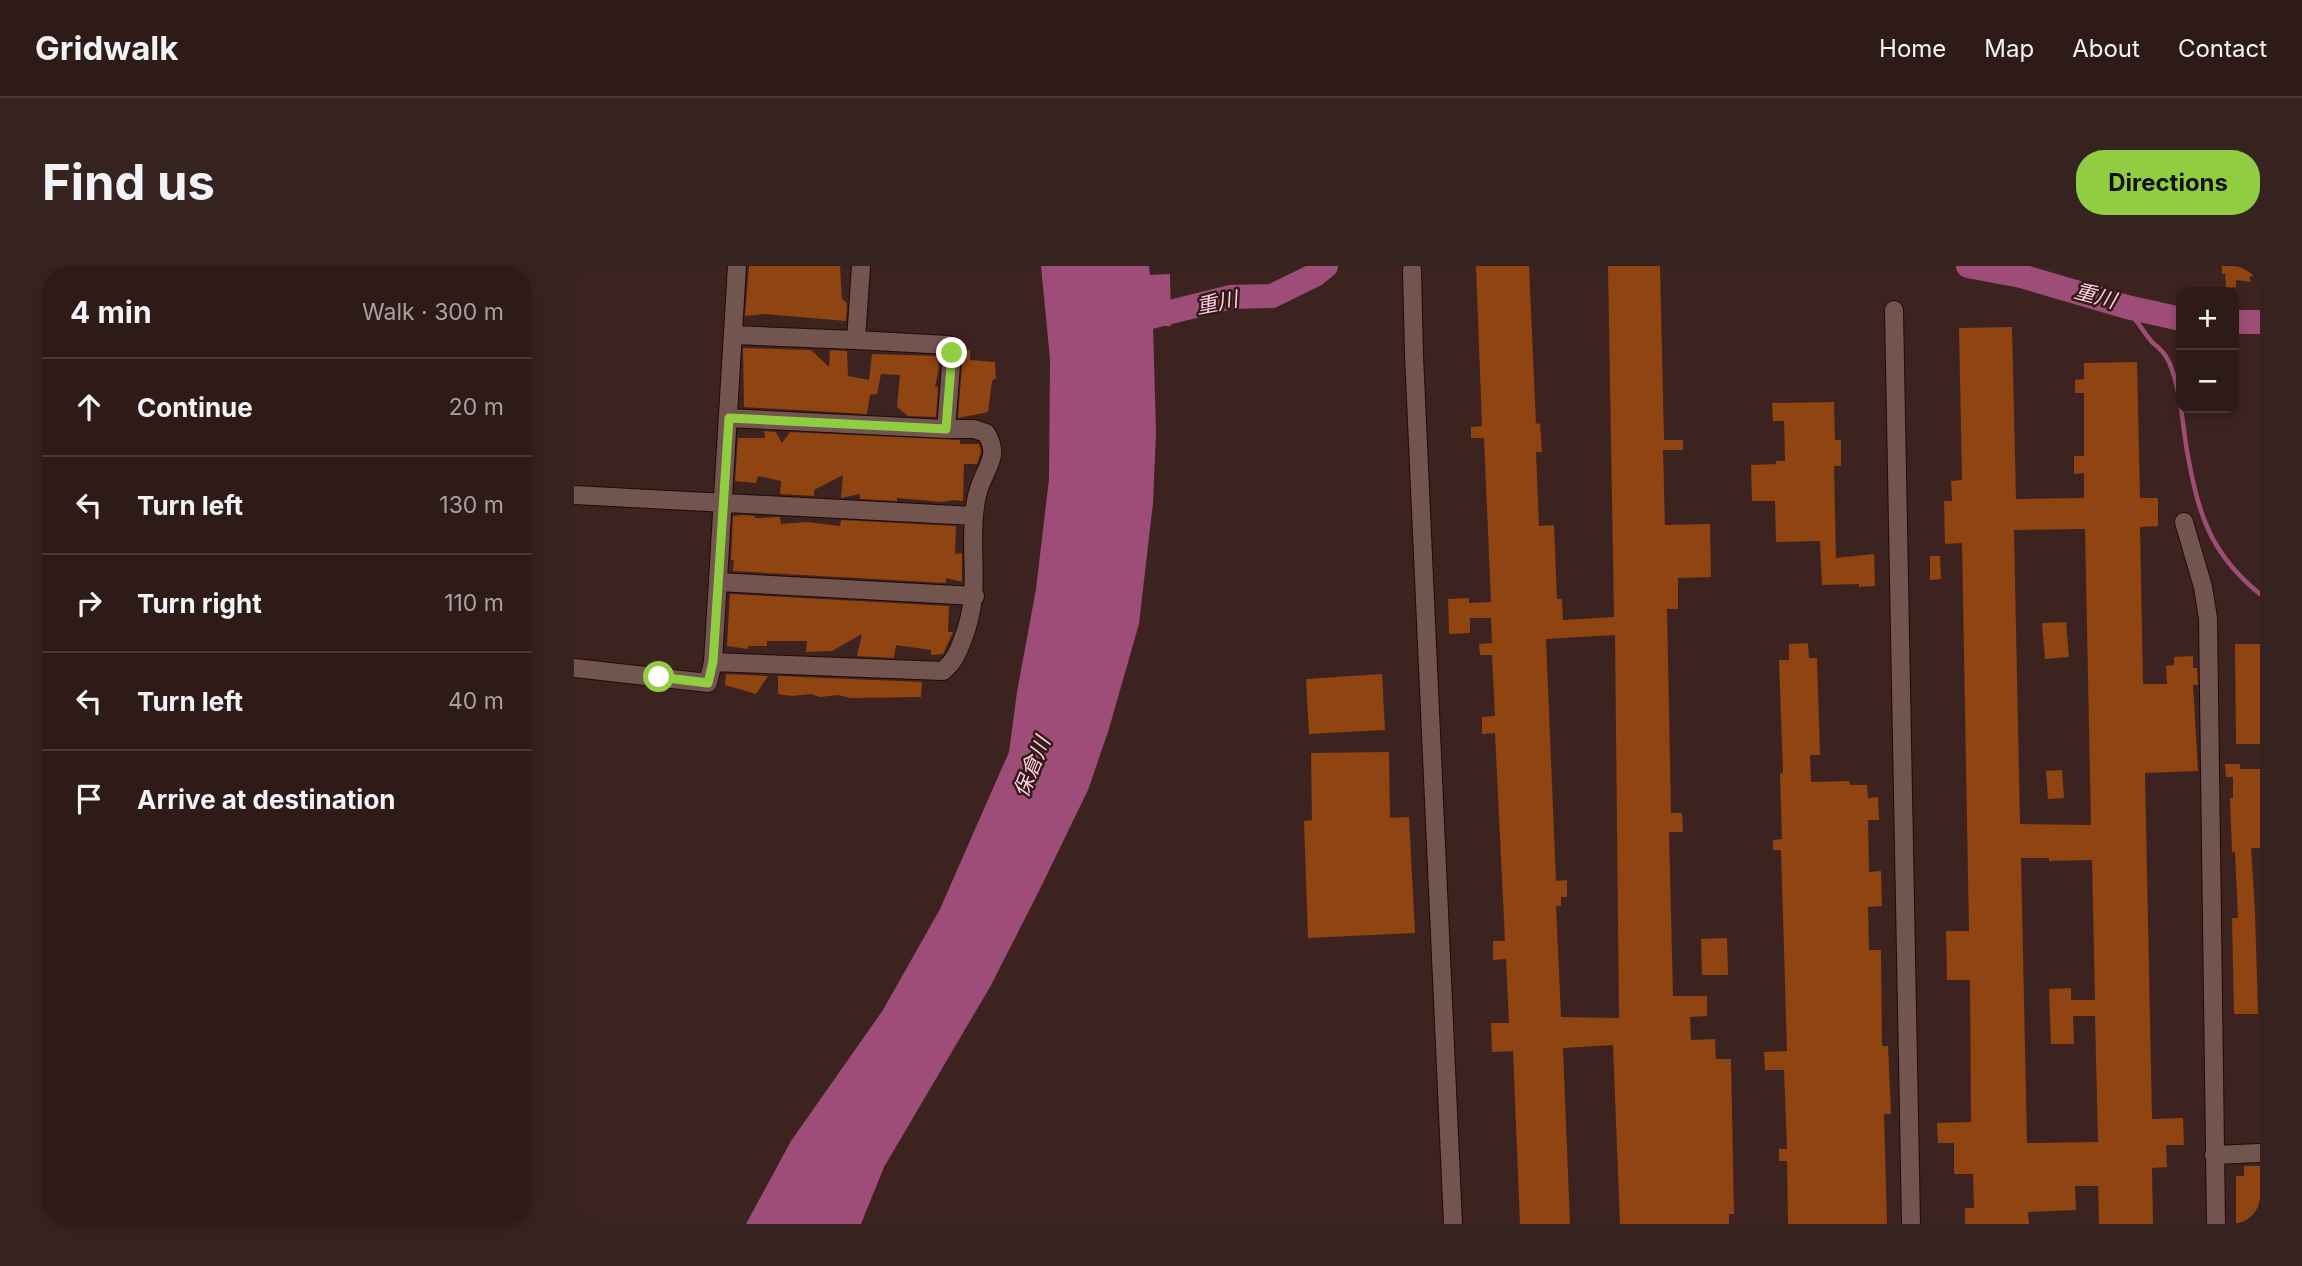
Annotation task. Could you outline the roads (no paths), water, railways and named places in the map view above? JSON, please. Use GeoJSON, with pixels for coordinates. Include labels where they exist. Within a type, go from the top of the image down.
{"type":"FeatureCollection","features":[{"type":"Feature","properties":{"kind":"street"},"geometry":{"type":"LineString","coordinates":[[574,668],[708,683],[713,662],[737,266]]}},
{"type":"Feature","properties":{"kind":"street"},"geometry":{"type":"LineString","coordinates":[[856,340],[861,266]]}},
{"type":"Feature","properties":{"kind":"street"},"geometry":{"type":"LineString","coordinates":[[1412,270],[1453,1224]]}},
{"type":"Feature","properties":{"kind":"street"},"geometry":{"type":"LineString","coordinates":[[1894,310],[1911,1224]]}},
{"type":"Feature","properties":{"kind":"street"},"geometry":{"type":"LineString","coordinates":[[734,335],[948,345],[952,353],[946,429]]}},
{"type":"Feature","properties":{"kind":"street"},"geometry":{"type":"LineString","coordinates":[[713,662],[943,671],[958,652],[971,619],[975,596],[974,516],[977,493],[993,453],[986,433],[974,429],[729,418]]}},
{"type":"Feature","properties":{"kind":"street"},"geometry":{"type":"LineString","coordinates":[[574,495],[974,516]]}},
{"type":"Feature","properties":{"kind":"street"},"geometry":{"type":"LineString","coordinates":[[2184,522],[2203,587],[2208,618],[2216,1224]]}},
{"type":"Feature","properties":{"kind":"street"},"geometry":{"type":"LineString","coordinates":[[718,582],[975,596]]}},
{"type":"Feature","properties":{"kind":"street"},"geometry":{"type":"LineString","coordinates":[[2214,1155],[2260,1153]]}},
{"type":"Feature","properties":{"kind":"water","name":"保倉川"},"geometry":{"type":"Polygon","coordinates":[[[1041,266],[1149,266],[1150,275],[1170,274],[1171,326],[1153,326],[1156,432],[1153,503],[1139,624],[1108,732],[1088,790],[1039,891],[990,987],[884,1167],[861,1224],[746,1224],[791,1141],[883,1010],[940,909],[1009,752],[1036,589],[1049,479],[1050,359],[1041,266]]]}},
{"type":"Feature","properties":{"kind":"waterway","name":"重川"},"geometry":{"type":"LineString","coordinates":[[1138,320],[1231,297],[1272,296],[1315,275],[1326,266]]}},
{"type":"Feature","properties":{"kind":"waterway","name":"重川"},"geometry":{"type":"LineString","coordinates":[[1968,266],[2021,276],[2127,307],[2176,318]]}},
{"type":"Feature","properties":{"kind":"waterway"},"geometry":{"type":"LineString","coordinates":[[2127,307],[2169,362],[2179,395],[2191,473],[2201,512],[2209,530],[2229,563],[2260,594]]}},
{"type":"Feature","properties":{"kind":"waterway","name":"重川"},"geometry":{"type":"LineString","coordinates":[[2239,322],[2260,322]]}}]}
